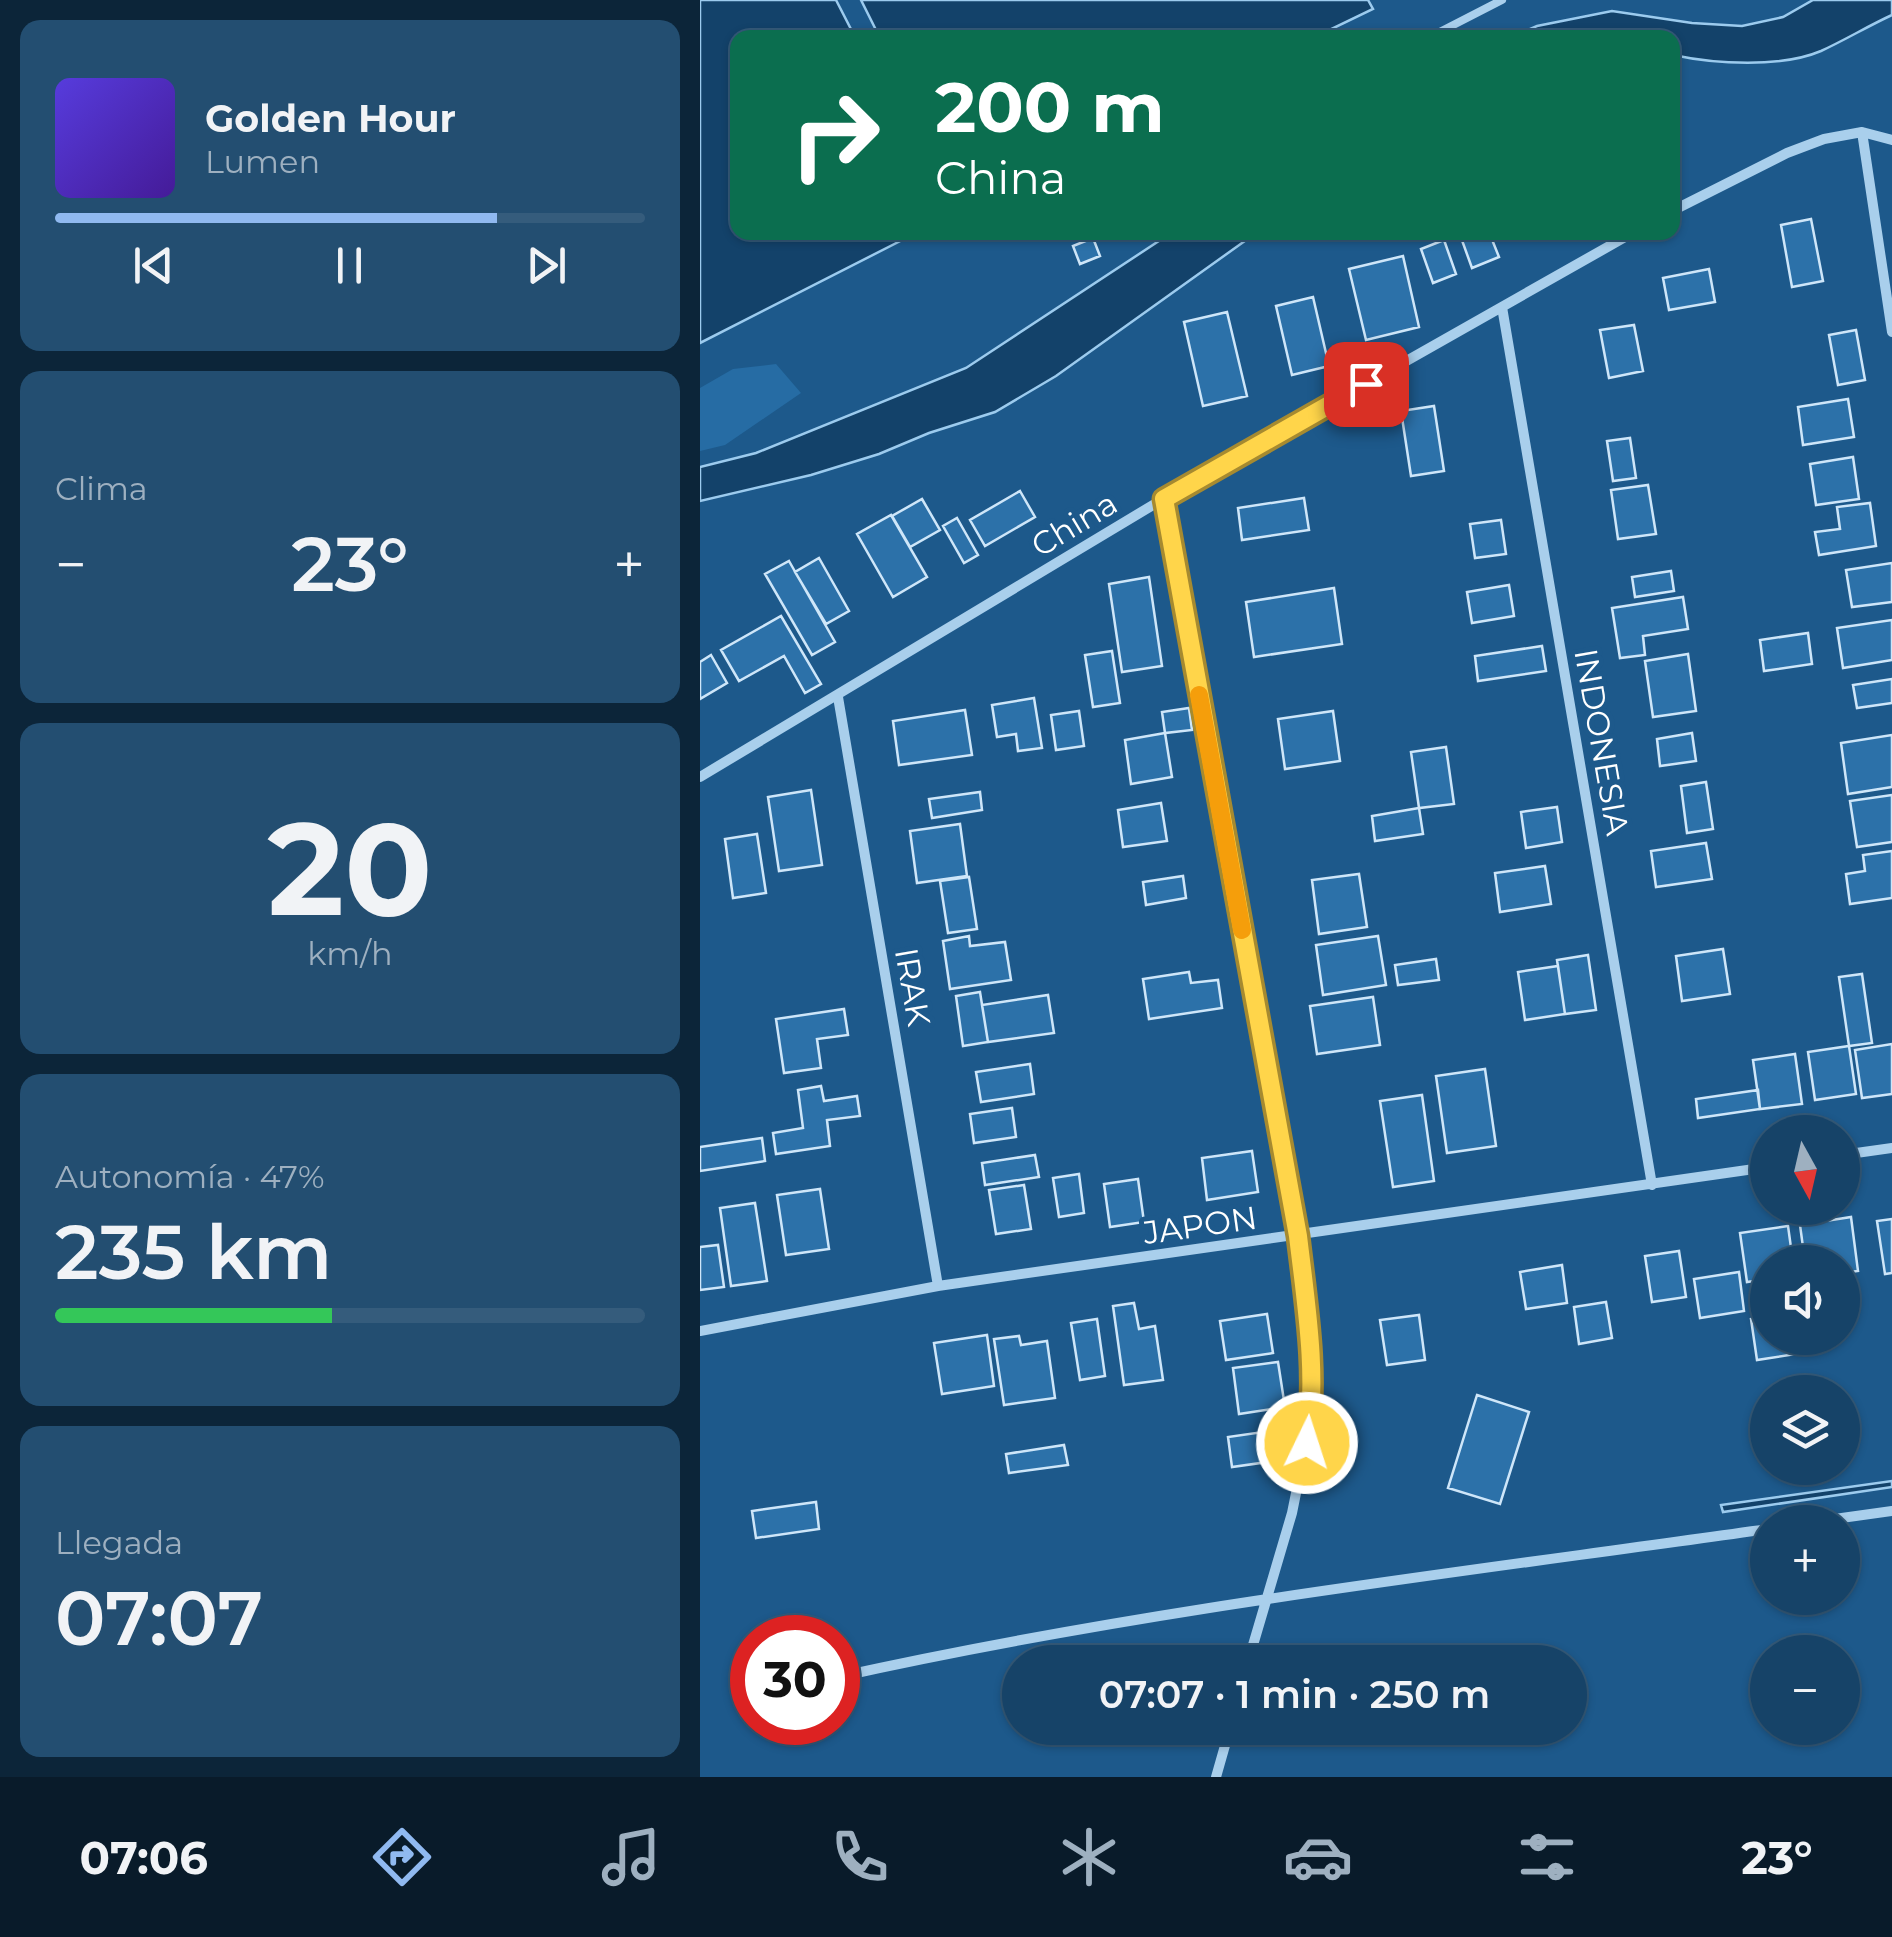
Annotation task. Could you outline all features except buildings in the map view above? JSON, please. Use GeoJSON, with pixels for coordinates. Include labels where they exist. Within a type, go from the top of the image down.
{"type":"FeatureCollection","features":[{"type":"Feature","properties":{"kind":"street"},"geometry":{"type":"LineString","coordinates":[[1680,207],[1787,153],[1824,139],[1862,132],[1892,140]]}},
{"type":"Feature","properties":{"kind":"street"},"geometry":{"type":"LineString","coordinates":[[1862,132],[1892,332]]}},
{"type":"Feature","properties":{"kind":"street","name":"China"},"geometry":{"type":"LineString","coordinates":[[700,778],[1164,499],[1620,240]]}},
{"type":"Feature","properties":{"kind":"street","name":"INDONESIA"},"geometry":{"type":"LineString","coordinates":[[1502,307],[1652,1185]]}},
{"type":"Feature","properties":{"kind":"street"},"geometry":{"type":"LineString","coordinates":[[1164,499],[1298,1236],[1309,1331],[1311,1419],[1292,1514],[1253,1645]]}},
{"type":"Feature","properties":{"kind":"street","name":"IRAK"},"geometry":{"type":"LineString","coordinates":[[838,696],[938,1286]]}},
{"type":"Feature","properties":{"kind":"street"},"geometry":{"type":"LineString","coordinates":[[1860,1153],[1892,1148]]}},
{"type":"Feature","properties":{"kind":"street","name":"JAPON"},"geometry":{"type":"LineString","coordinates":[[700,1331],[938,1286],[1750,1170]]}},
{"type":"Feature","properties":{"kind":"street"},"geometry":{"type":"LineString","coordinates":[[1860,1516],[1892,1512]]}},
{"type":"Feature","properties":{"kind":"street"},"geometry":{"type":"LineString","coordinates":[[860,1672],[932,1656],[1266,1600],[1750,1532]]}},
{"type":"Feature","properties":{"kind":"street"},"geometry":{"type":"LineString","coordinates":[[1216,1777],[1225,1745]]}},
{"type":"Feature","properties":{"kind":"lane"},"geometry":{"type":"LineString","coordinates":[[1444,30],[1502,0]]}},
{"type":"Feature","properties":{"kind":"shaded area"},"geometry":{"type":"Polygon","coordinates":[[[700,0],[836,0],[851,30],[730,30],[730,240],[902,240],[700,343],[700,0]]]}},
{"type":"Feature","properties":{"kind":"shaded area"},"geometry":{"type":"Polygon","coordinates":[[[861,0],[1368,0],[1373,9],[1330,30],[876,30],[861,0]]]}},
{"type":"Feature","properties":{"kind":"shaded area"},"geometry":{"type":"Polygon","coordinates":[[[1813,0],[1892,0],[1892,15],[1821,51],[1768,62],[1680,56],[1680,30],[1528,30],[1612,11],[1742,26],[1783,17],[1813,0]]]}},
{"type":"Feature","properties":{"kind":"shaded area"},"geometry":{"type":"Polygon","coordinates":[[[1160,240],[1246,240],[1056,376],[995,412],[811,475],[700,501],[700,467],[756,453],[966,368],[1160,240]]]}},
{"type":"Feature","properties":{"kind":"shaded area"},"geometry":{"type":"Polygon","coordinates":[[[776,364],[801,393],[725,445],[700,451],[700,388],[733,369],[776,364]]]}},
{"type":"Feature","properties":{"kind":"shaded area"},"geometry":{"type":"Polygon","coordinates":[[[1892,1481],[1892,1487],[1723,1512],[1721,1505],[1892,1481]]]}},
{"type":"Feature","properties":{"kind":"slow traffic"},"geometry":{"type":"LineString","coordinates":[[1199,695],[1242,930]]}},
{"type":"Feature","properties":{"kind":"route"},"geometry":{"type":"LineString","coordinates":[[1307,1443],[1311,1419],[1309,1331],[1298,1236],[1164,499],[1366,384]]}}]}
